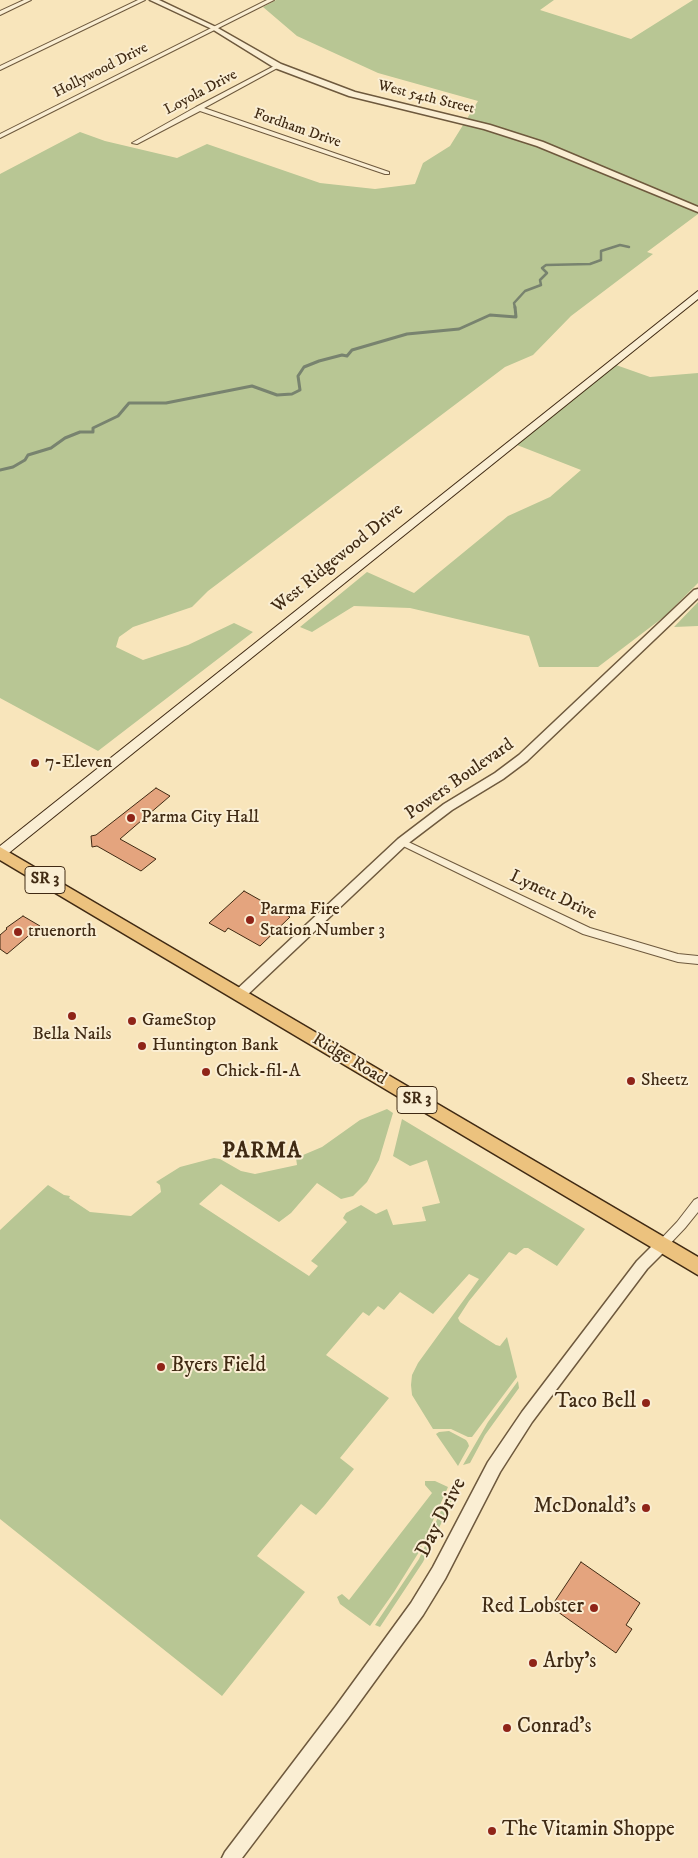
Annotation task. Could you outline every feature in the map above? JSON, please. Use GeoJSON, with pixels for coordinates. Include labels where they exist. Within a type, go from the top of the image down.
{"type":"FeatureCollection","features":[{"type":"Feature","properties":{"kind":"main road","name":"West Ridgewood Drive"},"geometry":{"type":"LineString","coordinates":[[0,853],[698,294]]}},
{"type":"Feature","properties":{"kind":"main road","name":"Ridge Road"},"geometry":{"type":"LineString","coordinates":[[0,853],[698,1267]]}},
{"type":"Feature","properties":{"kind":"street"},"geometry":{"type":"LineString","coordinates":[[0,13],[28,0]]}},
{"type":"Feature","properties":{"kind":"street"},"geometry":{"type":"LineString","coordinates":[[0,68],[142,0]]}},
{"type":"Feature","properties":{"kind":"street","name":"West 54th Street"},"geometry":{"type":"LineString","coordinates":[[153,0],[214,28],[278,66],[352,94],[487,127],[522,138],[567,154],[698,210]]}},
{"type":"Feature","properties":{"kind":"street","name":"Hollywood Drive"},"geometry":{"type":"LineString","coordinates":[[0,136],[271,0]]}},
{"type":"Feature","properties":{"kind":"street","name":"Loyola Drive"},"geometry":{"type":"LineString","coordinates":[[135,143],[278,66]]}},
{"type":"Feature","properties":{"kind":"street","name":"Fordham Drive"},"geometry":{"type":"LineString","coordinates":[[198,108],[387,173]]}},
{"type":"Feature","properties":{"kind":"street","name":"Powers Boulevard"},"geometry":{"type":"LineString","coordinates":[[240,995],[402,842],[448,807],[499,776],[523,758],[698,592]]}},
{"type":"Feature","properties":{"kind":"street","name":"Lynett Drive"},"geometry":{"type":"LineString","coordinates":[[402,842],[587,931],[678,958],[698,960]]}},
{"type":"Feature","properties":{"kind":"street","name":"Day Drive"},"geometry":{"type":"LineString","coordinates":[[231,1858],[342,1712],[417,1609],[439,1573],[494,1467],[527,1417],[642,1265],[682,1225],[698,1203]]}},
{"type":"Feature","properties":{"kind":"green space"},"geometry":{"type":"Polygon","coordinates":[[[276,0],[554,0],[540,10],[631,39],[693,0],[698,0],[698,214],[647,252],[653,254],[571,316],[533,355],[505,367],[208,591],[192,607],[133,627],[119,637],[116,647],[143,660],[188,645],[234,623],[253,632],[98,751],[0,698],[0,174],[80,132],[105,141],[177,158],[207,144],[320,183],[375,189],[415,184],[423,163],[450,146],[478,101],[378,73],[297,36],[263,7],[276,0]]]}},
{"type":"Feature","properties":{"kind":"green space"},"geometry":{"type":"Polygon","coordinates":[[[616,365],[650,377],[698,373],[698,583],[665,616],[598,667],[539,667],[529,636],[410,608],[354,606],[312,632],[300,627],[367,572],[414,593],[508,516],[550,497],[581,470],[517,445],[616,365]]]}},
{"type":"Feature","properties":{"kind":"green space"},"geometry":{"type":"Polygon","coordinates":[[[698,602],[698,626],[674,627],[698,602]]]}},
{"type":"Feature","properties":{"kind":"green space"},"geometry":{"type":"Polygon","coordinates":[[[387,1109],[393,1113],[379,1160],[367,1182],[353,1196],[341,1199],[317,1183],[291,1213],[279,1222],[221,1184],[199,1204],[309,1276],[318,1266],[311,1261],[347,1222],[343,1218],[346,1213],[361,1205],[376,1214],[387,1209],[393,1225],[426,1221],[422,1207],[440,1203],[427,1160],[410,1166],[393,1156],[402,1119],[585,1229],[557,1266],[528,1248],[524,1248],[516,1255],[509,1252],[469,1301],[458,1318],[460,1322],[496,1345],[500,1346],[507,1337],[517,1377],[472,1437],[451,1429],[433,1429],[412,1395],[411,1385],[412,1375],[418,1363],[479,1279],[469,1274],[433,1314],[400,1292],[384,1310],[378,1306],[369,1316],[363,1312],[326,1355],[389,1398],[340,1458],[354,1469],[324,1506],[316,1515],[301,1504],[257,1556],[305,1592],[222,1696],[0,1519],[0,1230],[48,1185],[64,1195],[70,1196],[69,1198],[90,1212],[131,1216],[161,1192],[160,1185],[156,1182],[180,1167],[214,1158],[220,1159],[241,1171],[255,1174],[297,1165],[296,1158],[322,1147],[360,1120],[387,1109]]]}},
{"type":"Feature","properties":{"kind":"green space"},"geometry":{"type":"Polygon","coordinates":[[[518,1381],[519,1388],[485,1435],[470,1463],[463,1465],[488,1422],[518,1381]]]}},
{"type":"Feature","properties":{"kind":"green space"},"geometry":{"type":"Polygon","coordinates":[[[449,1431],[466,1440],[469,1446],[458,1466],[436,1434],[449,1431]]]}},
{"type":"Feature","properties":{"kind":"green space"},"geometry":{"type":"Polygon","coordinates":[[[425,1481],[435,1481],[448,1487],[419,1552],[370,1626],[340,1604],[337,1597],[342,1594],[349,1600],[432,1493],[425,1485],[425,1481]]]}},
{"type":"Feature","properties":{"kind":"green space"},"geometry":{"type":"Polygon","coordinates":[[[450,1491],[454,1496],[423,1562],[380,1627],[375,1625],[419,1559],[450,1491]]]}},
{"type":"Feature","properties":{"kind":"building","name":"Parma City Hall"},"geometry":{"type":"Polygon","coordinates":[[[156,788],[170,796],[120,839],[156,859],[141,871],[97,846],[92,847],[91,836],[96,835],[156,788]]]}},
{"type":"Feature","properties":{"kind":"building","name":"Parma Fire Station Number 3"},"geometry":{"type":"Polygon","coordinates":[[[244,891],[290,917],[260,946],[228,928],[225,932],[209,923],[244,891]]]}},
{"type":"Feature","properties":{"kind":"building","name":"truenorth"},"geometry":{"type":"Polygon","coordinates":[[[23,916],[40,926],[7,954],[0,949],[0,935],[6,928],[23,916]]]}},
{"type":"Feature","properties":{"kind":"building","name":"Red Lobster"},"geometry":{"type":"Polygon","coordinates":[[[581,1562],[640,1603],[626,1625],[632,1629],[616,1653],[551,1607],[581,1562]]]}},
{"type":"Feature","properties":{"kind":"waterway"},"geometry":{"type":"LineString","coordinates":[[515,308],[514,303],[525,291],[541,285],[540,280],[547,273],[542,268],[546,265],[590,264],[601,260],[601,251],[620,245],[629,247]]}},
{"type":"Feature","properties":{"kind":"waterway"},"geometry":{"type":"LineString","coordinates":[[0,470],[13,467],[25,460],[28,455],[51,448],[65,438],[80,432],[93,432],[93,428],[118,416],[129,403],[166,403],[252,386],[277,395],[292,394],[300,390],[298,376],[304,367],[319,361],[342,355],[347,356],[352,350],[407,334],[459,329],[490,315],[516,317],[515,307]]}},
{"type":"Feature","properties":{"kind":"place","name":"7-Eleven"},"geometry":{"type":"Point","coordinates":[35,763]}},
{"type":"Feature","properties":{"kind":"place","name":"Parma City Hall"},"geometry":{"type":"Point","coordinates":[131,818]}},
{"type":"Feature","properties":{"kind":"place","name":"Parma Fire Station Number 3"},"geometry":{"type":"Point","coordinates":[250,920]}},
{"type":"Feature","properties":{"kind":"place","name":"truenorth"},"geometry":{"type":"Point","coordinates":[18,932]}},
{"type":"Feature","properties":{"kind":"place","name":"Bella Nails"},"geometry":{"type":"Point","coordinates":[72,1016]}},
{"type":"Feature","properties":{"kind":"place","name":"GameStop"},"geometry":{"type":"Point","coordinates":[132,1021]}},
{"type":"Feature","properties":{"kind":"place","name":"Huntington Bank"},"geometry":{"type":"Point","coordinates":[142,1046]}},
{"type":"Feature","properties":{"kind":"place","name":"Chick-fil-A"},"geometry":{"type":"Point","coordinates":[206,1072]}},
{"type":"Feature","properties":{"kind":"place","name":"Sheetz"},"geometry":{"type":"Point","coordinates":[631,1081]}},
{"type":"Feature","properties":{"kind":"place","name":"Byers Field"},"geometry":{"type":"Point","coordinates":[161,1367]}},
{"type":"Feature","properties":{"kind":"place","name":"Taco Bell"},"geometry":{"type":"Point","coordinates":[646,1403]}},
{"type":"Feature","properties":{"kind":"place","name":"McDonald's"},"geometry":{"type":"Point","coordinates":[646,1508]}},
{"type":"Feature","properties":{"kind":"place","name":"Red Lobster"},"geometry":{"type":"Point","coordinates":[594,1608]}},
{"type":"Feature","properties":{"kind":"place","name":"Arby's"},"geometry":{"type":"Point","coordinates":[533,1663]}},
{"type":"Feature","properties":{"kind":"place","name":"Conrad's"},"geometry":{"type":"Point","coordinates":[507,1728]}},
{"type":"Feature","properties":{"kind":"place","name":"The Vitamin Shoppe"},"geometry":{"type":"Point","coordinates":[492,1831]}},
{"type":"Feature","properties":{"kind":"district","name":"PARMA"},"geometry":{"type":"Point","coordinates":[262,1152]}}]}
